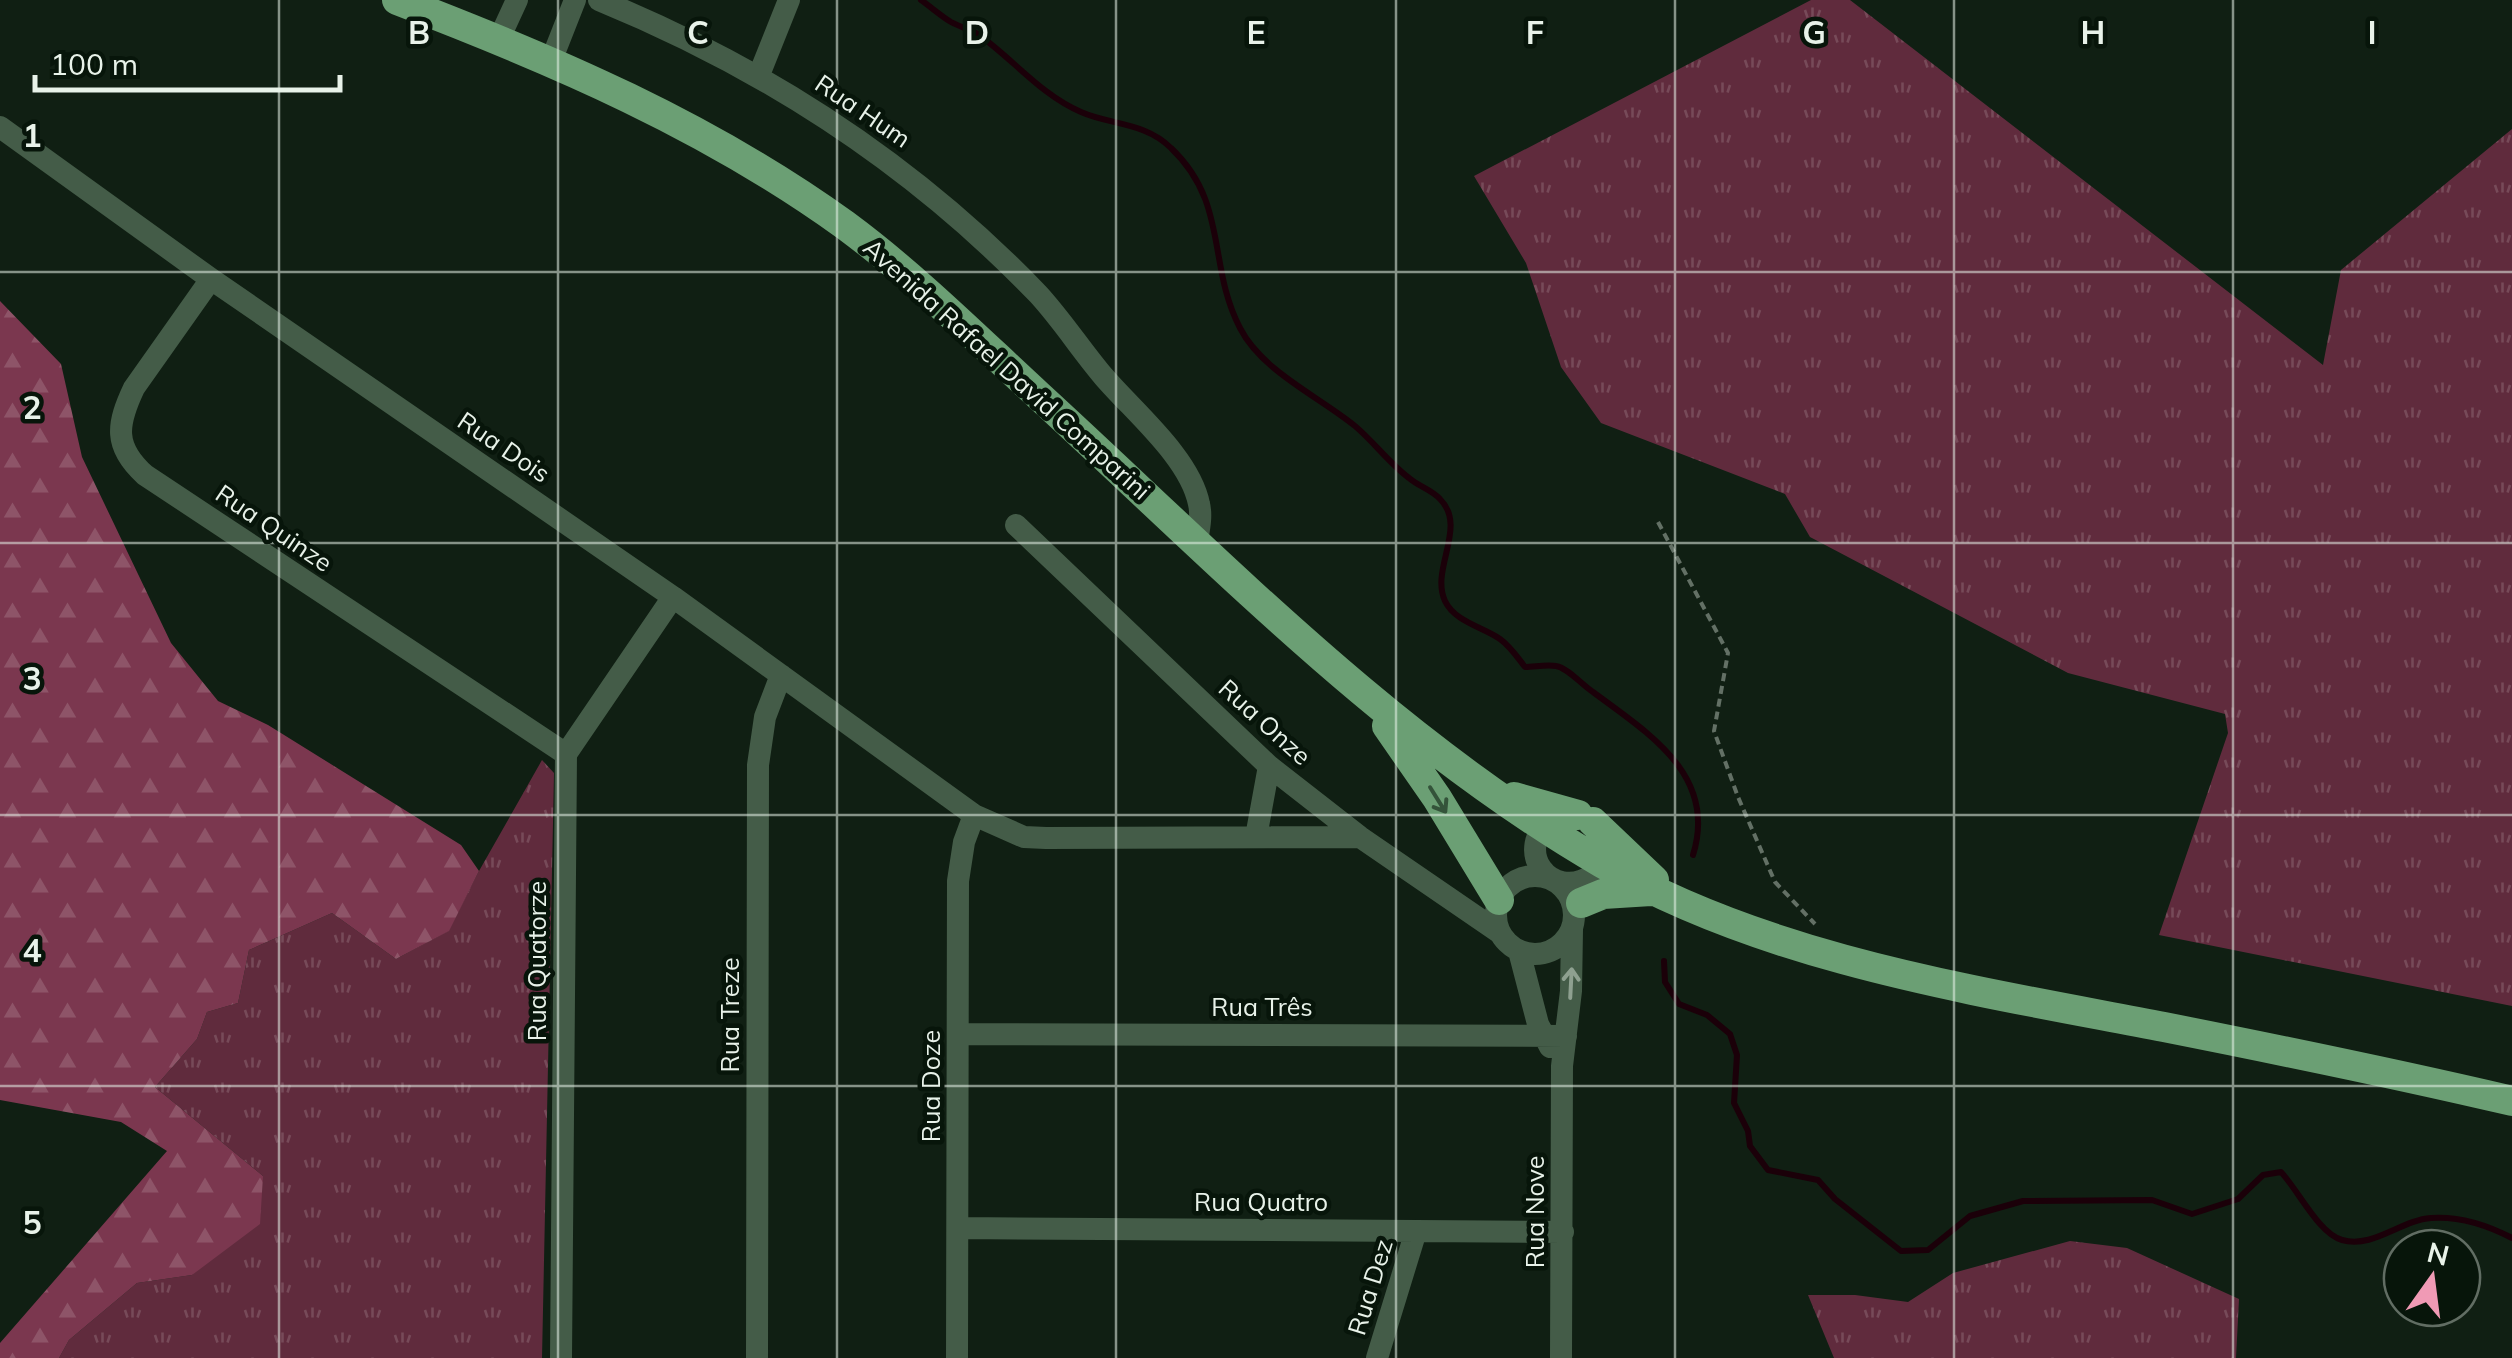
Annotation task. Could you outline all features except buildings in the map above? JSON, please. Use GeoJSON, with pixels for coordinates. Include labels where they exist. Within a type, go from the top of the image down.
{"type":"FeatureCollection","features":[{"type":"Feature","properties":{"kind":"main road","name":"Avenida Rafael David Comparini"},"geometry":{"type":"LineString","coordinates":[[398,0],[551,61],[668,116],[758,167],[846,226],[935,299],[1361,692]]}},
{"type":"Feature","properties":{"kind":"main road"},"geometry":{"type":"LineString","coordinates":[[1361,692],[1484,789],[1539,841],[1597,869],[1840,958],[2056,1008],[2512,1101]]}},
{"type":"Feature","properties":{"kind":"main road"},"geometry":{"type":"LineString","coordinates":[[1361,692],[1507,891]]}},
{"type":"Feature","properties":{"kind":"main road"},"geometry":{"type":"LineString","coordinates":[[1484,789],[1586,818],[1664,895]]}},
{"type":"Feature","properties":{"kind":"main road"},"geometry":{"type":"LineString","coordinates":[[1576,916],[1615,892],[1664,895]]}},
{"type":"Feature","properties":{"kind":"street"},"geometry":{"type":"LineString","coordinates":[[499,39],[518,0]]}},
{"type":"Feature","properties":{"kind":"street"},"geometry":{"type":"LineString","coordinates":[[551,61],[576,0]]}},
{"type":"Feature","properties":{"kind":"street","name":"Rua Hum"},"geometry":{"type":"LineString","coordinates":[[600,0],[759,75],[877,151],[921,185],[1060,318],[1102,375],[1173,454],[1199,502],[1198,542]]}},
{"type":"Feature","properties":{"kind":"street"},"geometry":{"type":"LineString","coordinates":[[759,75],[789,0]]}},
{"type":"Feature","properties":{"kind":"street","name":"Rua Dois"},"geometry":{"type":"LineString","coordinates":[[0,127],[211,279],[673,597],[974,816],[1024,837],[1360,837]]}},
{"type":"Feature","properties":{"kind":"street"},"geometry":{"type":"LineString","coordinates":[[0,150],[40,157]]}},
{"type":"Feature","properties":{"kind":"street","name":"Rua Quinze"},"geometry":{"type":"LineString","coordinates":[[211,279],[134,388],[125,407],[120,428],[129,461],[566,754]]}},
{"type":"Feature","properties":{"kind":"street","name":"Rua Onze"},"geometry":{"type":"LineString","coordinates":[[1016,525],[1270,766],[1360,837],[1500,933]]}},
{"type":"Feature","properties":{"kind":"street"},"geometry":{"type":"LineString","coordinates":[[566,754],[673,597]]}},
{"type":"Feature","properties":{"kind":"street","name":"Rua Treze"},"geometry":{"type":"LineString","coordinates":[[758,1358],[758,765],[762,727],[781,675]]}},
{"type":"Feature","properties":{"kind":"street","name":"Rua Quatorze"},"geometry":{"type":"LineString","coordinates":[[561,1358],[566,754]]}},
{"type":"Feature","properties":{"kind":"street"},"geometry":{"type":"LineString","coordinates":[[1256,837],[1270,766]]}},
{"type":"Feature","properties":{"kind":"street"},"geometry":{"type":"LineString","coordinates":[[1562,814],[1586,818],[1604,842],[1597,869],[1563,943],[1550,952],[1534,955],[1519,951],[1500,933],[1496,916],[1539,841],[1562,814]]}},
{"type":"Feature","properties":{"kind":"street","name":"Rua Doze"},"geometry":{"type":"LineString","coordinates":[[957,1358],[958,881],[964,842],[974,816]]}},
{"type":"Feature","properties":{"kind":"street"},"geometry":{"type":"LineString","coordinates":[[1539,841],[1539,865],[1566,891],[1576,916],[1555,1036]]}},
{"type":"Feature","properties":{"kind":"street"},"geometry":{"type":"LineString","coordinates":[[1507,891],[1534,876],[1574,883],[1597,869]]}},
{"type":"Feature","properties":{"kind":"street","name":"Rua Nove"},"geometry":{"type":"LineString","coordinates":[[1519,951],[1555,1036],[1562,1066],[1560,1358]]}},
{"type":"Feature","properties":{"kind":"street","name":"Rua Três"},"geometry":{"type":"LineString","coordinates":[[958,1034],[1555,1036]]}},
{"type":"Feature","properties":{"kind":"street","name":"Rua Quatro"},"geometry":{"type":"LineString","coordinates":[[959,1228],[1563,1232]]}},
{"type":"Feature","properties":{"kind":"street","name":"Rua Dez"},"geometry":{"type":"LineString","coordinates":[[1377,1358],[1416,1231]]}},
{"type":"Feature","properties":{"kind":"path"},"geometry":{"type":"LineString","coordinates":[[1658,522],[1728,653],[1714,731],[1752,832],[1774,882],[1814,922],[1840,958]]}},
{"type":"Feature","properties":{"kind":"green space"},"geometry":{"type":"Polygon","coordinates":[[[1811,0],[1850,0],[2323,365],[2341,270],[2512,129],[2512,1006],[2159,935],[2228,733],[2225,714],[2068,673],[1810,537],[1785,494],[1601,423],[1561,367],[1526,263],[1474,176],[1811,0]]]}},
{"type":"Feature","properties":{"kind":"green space"},"geometry":{"type":"Polygon","coordinates":[[[0,301],[61,364],[82,457],[171,643],[218,701],[268,725],[461,845],[479,871],[449,931],[396,959],[332,913],[249,950],[238,1003],[207,1012],[197,1039],[155,1087],[263,1176],[260,1224],[192,1275],[137,1283],[69,1340],[59,1358],[0,1358],[0,1343],[167,1151],[121,1122],[0,1100],[0,301]]]}},
{"type":"Feature","properties":{"kind":"green space"},"geometry":{"type":"Polygon","coordinates":[[[542,760],[554,773],[542,1358],[59,1358],[69,1340],[137,1283],[192,1275],[263,1176],[155,1087],[197,1039],[207,1012],[238,1003],[249,950],[332,913],[396,959],[448,931],[542,760]]]}},
{"type":"Feature","properties":{"kind":"green space"},"geometry":{"type":"Polygon","coordinates":[[[2070,1241],[2127,1248],[2239,1299],[2236,1358],[1834,1358],[1808,1295],[1855,1295],[1908,1302],[1953,1273],[2070,1241]]]}},
{"type":"Feature","properties":{"kind":"waterway"},"geometry":{"type":"LineString","coordinates":[[921,0],[951,22],[979,35],[1067,105],[1150,133],[1171,148],[1202,190],[1230,304],[1250,343],[1276,370],[1355,426],[1402,472],[1440,499],[1450,522],[1442,589],[1455,614],[1500,639],[1525,667],[1561,667],[1655,740],[1673,759],[1696,802],[1698,827],[1693,855]]}},
{"type":"Feature","properties":{"kind":"waterway"},"geometry":{"type":"LineString","coordinates":[[1664,961],[1665,982],[1679,1004],[1707,1015],[1730,1034],[1737,1055],[1734,1103],[1748,1131],[1750,1146],[1768,1170],[1818,1180],[1835,1199],[1901,1251],[1928,1250],[1970,1216],[2023,1201],[2152,1200],[2192,1214],[2238,1199],[2263,1175],[2281,1172],[2317,1221],[2342,1240],[2365,1241],[2431,1218],[2473,1222],[2512,1238]]}}]}
